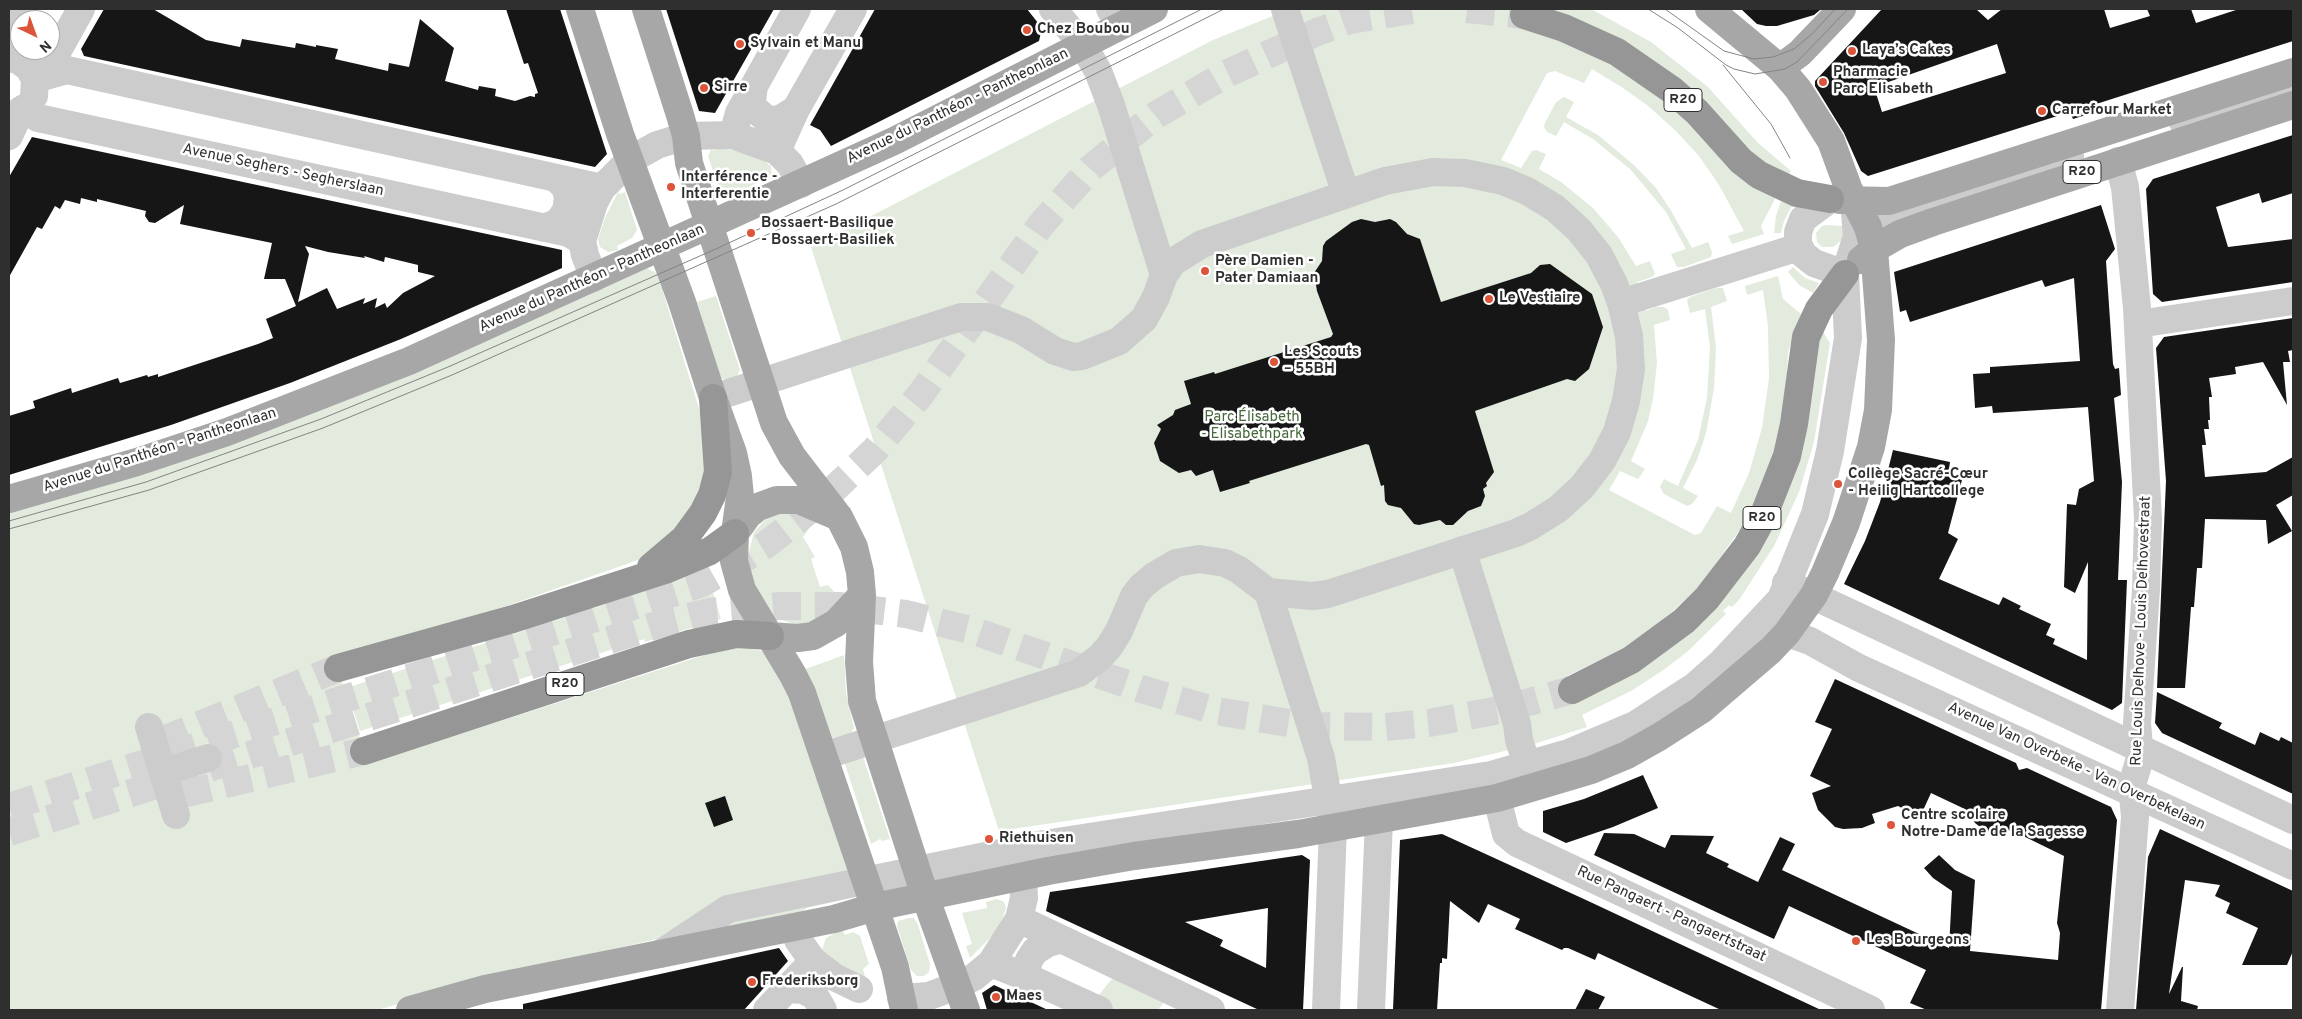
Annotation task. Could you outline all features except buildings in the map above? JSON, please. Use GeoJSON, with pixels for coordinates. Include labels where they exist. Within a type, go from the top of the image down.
{"type":"FeatureCollection","features":[{"type":"Feature","properties":{"kind":"highway","name":"R20"},"geometry":{"type":"LineString","coordinates":[[1524,15],[1572,31],[1617,52],[1672,90],[1697,112],[1741,161],[1759,174],[1797,193],[1842,200]]}},
{"type":"Feature","properties":{"kind":"highway","name":"R20"},"geometry":{"type":"LineString","coordinates":[[1572,690],[1631,660],[1684,621],[1723,579],[1747,546],[1763,517],[1787,456],[1794,424],[1806,337],[1819,309],[1845,274]]}},
{"type":"Feature","properties":{"kind":"highway"},"geometry":{"type":"LineString","coordinates":[[622,584],[647,570],[678,544],[700,518],[707,505],[718,472],[712,398]]}},
{"type":"Feature","properties":{"kind":"highway"},"geometry":{"type":"LineString","coordinates":[[338,668],[513,619],[665,570],[710,551],[735,533]]}},
{"type":"Feature","properties":{"kind":"highway","name":"R20"},"geometry":{"type":"LineString","coordinates":[[364,751],[689,644],[736,634],[770,636]]}},
{"type":"Feature","properties":{"kind":"main road"},"geometry":{"type":"LineString","coordinates":[[580,9],[617,125],[682,302],[712,398],[733,453],[740,484],[734,561],[742,590],[798,684],[875,907],[894,967],[903,1004]]}},
{"type":"Feature","properties":{"kind":"main road"},"geometry":{"type":"LineString","coordinates":[[646,9],[686,136],[689,163],[759,382],[774,423],[782,440],[839,517],[854,546],[860,572],[862,595],[859,682],[862,701],[916,870],[961,998]]}},
{"type":"Feature","properties":{"kind":"main road","name":"Avenue du Panthéon - Pantheonlaan"},"geometry":{"type":"LineString","coordinates":[[9,499],[137,462],[227,432],[409,361],[894,142],[1083,45],[1116,17],[1154,9]]}},
{"type":"Feature","properties":{"kind":"main road"},"geometry":{"type":"LineString","coordinates":[[410,1010],[485,989],[834,919],[875,907],[925,896],[1134,856],[1331,814],[1379,820],[1497,798],[1531,776],[1591,770],[1627,755],[1701,710],[1771,650],[1782,610],[1814,595],[1837,548],[1859,487],[1878,410],[1881,340],[1866,237],[1842,200],[1831,141],[1798,89],[1780,68],[1709,9]]}},
{"type":"Feature","properties":{"kind":"main road"},"geometry":{"type":"LineString","coordinates":[[1780,68],[1810,43],[1842,9]]}},
{"type":"Feature","properties":{"kind":"main road","name":"R20"},"geometry":{"type":"LineString","coordinates":[[1842,200],[1889,201],[2293,72]]}},
{"type":"Feature","properties":{"kind":"main road","name":"R20"},"geometry":{"type":"LineString","coordinates":[[1845,274],[1866,237],[1900,234],[2118,161],[2293,106]]}},
{"type":"Feature","properties":{"kind":"main road"},"geometry":{"type":"LineString","coordinates":[[735,533],[748,515],[758,507],[777,500],[799,500],[839,517]]}},
{"type":"Feature","properties":{"kind":"main road"},"geometry":{"type":"LineString","coordinates":[[770,636],[798,638],[813,636],[836,623],[862,595]]}},
{"type":"Feature","properties":{"kind":"street"},"geometry":{"type":"LineString","coordinates":[[9,34],[23,9]]}},
{"type":"Feature","properties":{"kind":"street"},"geometry":{"type":"LineString","coordinates":[[34,76],[56,54],[81,9]]}},
{"type":"Feature","properties":{"kind":"street"},"geometry":{"type":"LineString","coordinates":[[733,135],[739,113],[797,9]]}},
{"type":"Feature","properties":{"kind":"street"},"geometry":{"type":"LineString","coordinates":[[777,151],[796,109],[853,9]]}},
{"type":"Feature","properties":{"kind":"street"},"geometry":{"type":"LineString","coordinates":[[1054,9],[1083,45],[1098,71],[1111,106],[1164,275]]}},
{"type":"Feature","properties":{"kind":"street"},"geometry":{"type":"LineString","coordinates":[[1285,9],[1346,194]]}},
{"type":"Feature","properties":{"kind":"street"},"geometry":{"type":"LineString","coordinates":[[9,58],[24,63],[34,76],[35,92],[18,110],[9,136]]}},
{"type":"Feature","properties":{"kind":"street"},"geometry":{"type":"LineString","coordinates":[[34,76],[67,70],[602,188]]}},
{"type":"Feature","properties":{"kind":"street"},"geometry":{"type":"LineString","coordinates":[[754,86],[752,100],[754,108],[766,119],[782,118],[796,109]]}},
{"type":"Feature","properties":{"kind":"street"},"geometry":{"type":"LineString","coordinates":[[1866,237],[1919,207],[2293,87]]}},
{"type":"Feature","properties":{"kind":"street","name":"Avenue Seghers - Segherslaan"},"geometry":{"type":"LineString","coordinates":[[18,110],[38,118],[569,233],[582,240]]}},
{"type":"Feature","properties":{"kind":"street"},"geometry":{"type":"LineString","coordinates":[[594,278],[584,255],[582,240],[592,209],[602,188],[630,160],[657,145],[686,136],[733,135],[777,151],[790,164],[801,184]]}},
{"type":"Feature","properties":{"kind":"street","name":"Rue Louis Delhove - Louis Delhovestraat"},"geometry":{"type":"LineString","coordinates":[[2118,161],[2125,187],[2138,324],[2148,519],[2146,589],[2137,723],[2140,758],[2132,785],[2135,816],[2120,1010]]}},
{"type":"Feature","properties":{"kind":"street"},"geometry":{"type":"LineString","coordinates":[[712,398],[961,317],[988,317],[1021,330],[1055,352],[1073,357],[1082,356],[1119,341],[1144,319],[1156,297],[1164,275],[1173,262],[1202,244],[1400,177],[1432,172],[1465,173],[1503,181],[1541,199],[1579,230],[1607,269],[1622,303],[1629,336],[1629,385],[1620,424],[1602,461],[1588,480],[1571,498],[1545,518],[1516,533],[1328,594],[1301,596],[1268,592],[1252,579],[1225,563],[1199,559],[1176,563],[1154,576],[1142,586],[1134,596],[1119,631],[1109,647],[1099,658],[1079,673],[824,756]]}},
{"type":"Feature","properties":{"kind":"street"},"geometry":{"type":"LineString","coordinates":[[544,228],[558,222],[566,211],[568,197],[565,187],[556,178]]}},
{"type":"Feature","properties":{"kind":"street"},"geometry":{"type":"LineString","coordinates":[[1782,610],[1815,514],[1830,451],[1848,338],[1845,274],[1814,263],[1803,254],[1799,247],[1798,232],[1803,219],[1842,200]]}},
{"type":"Feature","properties":{"kind":"street"},"geometry":{"type":"LineString","coordinates":[[1622,303],[1799,247]]}},
{"type":"Feature","properties":{"kind":"street"},"geometry":{"type":"LineString","coordinates":[[2138,324],[2293,301]]}},
{"type":"Feature","properties":{"kind":"street"},"geometry":{"type":"LineString","coordinates":[[1462,550],[1517,724],[1519,740],[1531,776]]}},
{"type":"Feature","properties":{"kind":"street"},"geometry":{"type":"LineString","coordinates":[[1268,592],[1321,758],[1331,814],[1326,1010]]}},
{"type":"Feature","properties":{"kind":"street"},"geometry":{"type":"LineString","coordinates":[[660,954],[728,909],[866,880],[1111,833],[1331,814],[1482,777],[1531,776],[1666,707],[1695,686],[1782,610],[1814,595],[2293,820]]}},
{"type":"Feature","properties":{"kind":"street","name":"Avenue Van Overbeke - Van Overbekelaan"},"geometry":{"type":"LineString","coordinates":[[1782,610],[1810,641],[1859,668],[2293,866]]}},
{"type":"Feature","properties":{"kind":"street"},"geometry":{"type":"LineString","coordinates":[[1859,668],[1851,657],[1849,649],[1851,638],[1857,630],[1867,625],[1877,625]]}},
{"type":"Feature","properties":{"kind":"street"},"geometry":{"type":"LineString","coordinates":[[149,727],[176,815]]}},
{"type":"Feature","properties":{"kind":"street"},"geometry":{"type":"LineString","coordinates":[[163,772],[208,758]]}},
{"type":"Feature","properties":{"kind":"street","name":"Rue Pangaert - Pangaertstraat"},"geometry":{"type":"LineString","coordinates":[[1497,798],[1506,834],[1517,843],[1871,1010]]}},
{"type":"Feature","properties":{"kind":"street"},"geometry":{"type":"LineString","coordinates":[[1371,1010],[1379,820]]}},
{"type":"Feature","properties":{"kind":"street"},"geometry":{"type":"LineString","coordinates":[[903,1004],[929,996],[961,998],[974,977],[991,963],[1003,947],[1019,919],[1024,898],[1023,876]]}},
{"type":"Feature","properties":{"kind":"street"},"geometry":{"type":"LineString","coordinates":[[1019,919],[1211,1010]]}},
{"type":"Feature","properties":{"kind":"street"},"geometry":{"type":"LineString","coordinates":[[794,927],[798,940],[813,961],[834,977],[859,989]]}},
{"type":"Feature","properties":{"kind":"street"},"geometry":{"type":"LineString","coordinates":[[1031,979],[1027,969],[1032,956],[1048,943],[1060,940]]}},
{"type":"Feature","properties":{"kind":"street"},"geometry":{"type":"LineString","coordinates":[[776,1001],[813,961]]}},
{"type":"Feature","properties":{"kind":"street"},"geometry":{"type":"LineString","coordinates":[[991,963],[1100,1010]]}},
{"type":"Feature","properties":{"kind":"street"},"geometry":{"type":"LineString","coordinates":[[776,1001],[791,989],[804,990],[815,996],[824,1010]]}},
{"type":"Feature","properties":{"kind":"green space","name":"Parc Élisabeth - Elisabethpark"},"geometry":{"type":"Polygon","coordinates":[[[1290,9],[1528,9],[1536,29],[1627,70],[1777,195],[1761,226],[1764,234],[1732,244],[1728,236],[1744,231],[1719,185],[1699,156],[1676,131],[1647,105],[1592,69],[1584,83],[1555,71],[1547,73],[1501,160],[1521,168],[1532,151],[1536,150],[1546,154],[1539,169],[1561,182],[1593,208],[1618,237],[1636,266],[1650,261],[1655,274],[1652,277],[1637,282],[1646,311],[1656,307],[1664,307],[1668,310],[1670,320],[1654,325],[1657,363],[1653,399],[1648,421],[1631,461],[1645,469],[1638,479],[1620,471],[1609,490],[1695,535],[1701,533],[1717,506],[1731,513],[1749,473],[1762,428],[1769,378],[1768,326],[1763,290],[1747,295],[1745,286],[1778,276],[1783,299],[1801,314],[1788,352],[1786,397],[1775,453],[1755,504],[1741,528],[1701,584],[1671,613],[1624,648],[1567,676],[1576,699],[1723,595],[1813,362],[1822,330],[1830,343],[1814,442],[1799,492],[1774,546],[1739,600],[1732,607],[1729,605],[1723,611],[1726,614],[1687,652],[1662,671],[1631,691],[1582,715],[1587,727],[1534,744],[1454,763],[999,831],[811,247],[1213,40],[1290,9]]]}},
{"type":"Feature","properties":{"kind":"green space"},"geometry":{"type":"Polygon","coordinates":[[[1536,9],[1591,9],[1651,42],[1708,87],[1758,143],[1791,171],[1788,176],[1775,170],[1536,9]]]}},
{"type":"Feature","properties":{"kind":"green space"},"geometry":{"type":"Polygon","coordinates":[[[1564,97],[1574,102],[1566,117],[1598,135],[1634,165],[1656,188],[1692,248],[1708,242],[1712,252],[1711,257],[1684,267],[1677,267],[1671,254],[1686,249],[1666,212],[1630,169],[1593,139],[1564,122],[1556,136],[1547,132],[1544,127],[1545,123],[1556,102],[1564,97]]]}},
{"type":"Feature","properties":{"kind":"green space"},"geometry":{"type":"Polygon","coordinates":[[[716,148],[739,151],[763,160],[771,166],[772,177],[722,198],[708,156],[711,150],[717,150],[716,148]]]}},
{"type":"Feature","properties":{"kind":"green space"},"geometry":{"type":"Polygon","coordinates":[[[618,192],[619,194],[625,192],[637,230],[632,238],[617,246],[618,250],[608,252],[600,247],[598,239],[605,218],[618,192]]]}},
{"type":"Feature","properties":{"kind":"green space"},"geometry":{"type":"Polygon","coordinates":[[[1781,201],[1792,206],[1784,221],[1781,233],[1774,233],[1776,216],[1781,201]]]}},
{"type":"Feature","properties":{"kind":"green space"},"geometry":{"type":"Polygon","coordinates":[[[1822,226],[1845,226],[1847,236],[1833,247],[1822,247],[1817,242],[1816,233],[1822,226]]]}},
{"type":"Feature","properties":{"kind":"green space"},"geometry":{"type":"Polygon","coordinates":[[[1793,267],[1805,278],[1819,283],[1813,293],[1799,285],[1788,272],[1793,267]]]}},
{"type":"Feature","properties":{"kind":"green space"},"geometry":{"type":"Polygon","coordinates":[[[647,268],[656,273],[662,289],[709,441],[712,460],[698,509],[647,557],[509,605],[335,659],[368,764],[714,652],[739,647],[762,651],[768,655],[785,681],[850,878],[846,899],[807,908],[797,915],[675,935],[595,953],[516,972],[377,1010],[9,1010],[9,510],[647,268]]]}},
{"type":"Feature","properties":{"kind":"green space"},"geometry":{"type":"Polygon","coordinates":[[[1716,288],[1723,288],[1727,301],[1711,307],[1716,347],[1714,388],[1706,433],[1697,460],[1683,488],[1698,496],[1692,504],[1687,506],[1664,494],[1660,487],[1664,479],[1678,486],[1698,440],[1707,398],[1710,347],[1705,309],[1690,313],[1687,300],[1690,297],[1716,288]]]}},
{"type":"Feature","properties":{"kind":"green space"},"geometry":{"type":"Polygon","coordinates":[[[716,296],[740,370],[737,376],[725,380],[721,378],[697,302],[716,296]]]}},
{"type":"Feature","properties":{"kind":"green space"},"geometry":{"type":"Polygon","coordinates":[[[782,513],[798,515],[813,523],[803,537],[815,557],[811,559],[820,587],[828,585],[837,595],[825,614],[810,624],[797,625],[779,619],[769,612],[759,595],[752,577],[749,552],[754,532],[766,519],[782,513]]]}},
{"type":"Feature","properties":{"kind":"green space"},"geometry":{"type":"Polygon","coordinates":[[[706,570],[721,619],[645,642],[644,639],[360,731],[346,688],[706,570]]]}},
{"type":"Feature","properties":{"kind":"green space"},"geometry":{"type":"Polygon","coordinates":[[[844,655],[846,693],[854,728],[851,733],[831,739],[803,670],[844,655]]]}},
{"type":"Feature","properties":{"kind":"green space"},"geometry":{"type":"Polygon","coordinates":[[[863,757],[890,839],[882,841],[880,839],[871,844],[845,764],[846,761],[863,757]]]}},
{"type":"Feature","properties":{"kind":"green space"},"geometry":{"type":"Polygon","coordinates":[[[997,899],[1004,902],[1006,908],[1002,920],[992,936],[970,958],[966,946],[972,944],[962,913],[987,908],[986,902],[997,899]]]}},
{"type":"Feature","properties":{"kind":"green space"},"geometry":{"type":"Polygon","coordinates":[[[914,918],[918,925],[930,964],[929,972],[924,976],[917,976],[911,970],[897,926],[898,921],[914,918]]]}},
{"type":"Feature","properties":{"kind":"green space"},"geometry":{"type":"Polygon","coordinates":[[[842,929],[845,935],[853,932],[860,936],[869,964],[863,969],[866,981],[833,967],[822,950],[826,938],[842,929]]]}},
{"type":"Feature","properties":{"kind":"green space"},"geometry":{"type":"Polygon","coordinates":[[[1115,975],[1167,998],[1158,1010],[1115,1010],[1094,1001],[1115,975]]]}},
{"type":"Feature","properties":{"kind":"tunnel"},"geometry":{"type":"LineString","coordinates":[[9,807],[700,584],[725,570],[763,547],[796,521],[834,489],[875,450],[921,394],[1040,226],[1091,168],[1156,115],[1226,74],[1317,32],[1350,20],[1418,9]]}},
{"type":"Feature","properties":{"kind":"tunnel"},"geometry":{"type":"LineString","coordinates":[[1467,9],[1524,15]]}},
{"type":"Feature","properties":{"kind":"tunnel"},"geometry":{"type":"LineString","coordinates":[[9,832],[650,627],[709,612],[780,606],[839,606],[906,614],[974,631],[1141,689],[1216,711],[1307,726],[1385,727],[1429,723],[1500,710],[1572,690]]}},
{"type":"Feature","properties":{"kind":"tunnel"},"geometry":{"type":"LineString","coordinates":[[161,741],[338,668]]}},
{"type":"Feature","properties":{"kind":"tunnel"},"geometry":{"type":"LineString","coordinates":[[183,794],[364,751]]}},
{"type":"Feature","properties":{"kind":"tram line"},"geometry":{"type":"LineString","coordinates":[[9,521],[146,482],[321,419],[448,367],[718,248],[843,190],[1202,9]]}},
{"type":"Feature","properties":{"kind":"tram line"},"geometry":{"type":"LineString","coordinates":[[9,529],[149,490],[323,428],[452,375],[836,204],[1224,9]]}},
{"type":"Feature","properties":{"kind":"tram line"},"geometry":{"type":"LineString","coordinates":[[1648,9],[1678,28],[1726,65],[1755,74],[1785,69],[1797,62],[1848,9]]}},
{"type":"Feature","properties":{"kind":"tram line"},"geometry":{"type":"LineString","coordinates":[[1665,9],[1724,51],[1754,59],[1773,57],[1794,49],[1812,34],[1835,9]]}},
{"type":"Feature","properties":{"kind":"tram line"},"geometry":{"type":"LineString","coordinates":[[1723,65],[1771,124],[1790,158]]}},
{"type":"Feature","properties":{"kind":"place","name":"Chez Boubou"},"geometry":{"type":"Point","coordinates":[1027,30]}},
{"type":"Feature","properties":{"kind":"place","name":"Sylvain et Manu"},"geometry":{"type":"Point","coordinates":[740,44]}},
{"type":"Feature","properties":{"kind":"place","name":"Laya’s Cakes"},"geometry":{"type":"Point","coordinates":[1852,51]}},
{"type":"Feature","properties":{"kind":"place","name":"Pharmacie Parc Elisabeth"},"geometry":{"type":"Point","coordinates":[1823,82]}},
{"type":"Feature","properties":{"kind":"place","name":"Sirre"},"geometry":{"type":"Point","coordinates":[704,88]}},
{"type":"Feature","properties":{"kind":"place","name":"Carrefour Market"},"geometry":{"type":"Point","coordinates":[2042,111]}},
{"type":"Feature","properties":{"kind":"place","name":"Interférence - Interferentie"},"geometry":{"type":"Point","coordinates":[671,187]}},
{"type":"Feature","properties":{"kind":"place","name":"Bossaert-Basilique - Bossaert-Basiliek"},"geometry":{"type":"Point","coordinates":[751,233]}},
{"type":"Feature","properties":{"kind":"place","name":"Père Damien - Pater Damiaan"},"geometry":{"type":"Point","coordinates":[1205,271]}},
{"type":"Feature","properties":{"kind":"place","name":"Le Vestiaire"},"geometry":{"type":"Point","coordinates":[1489,299]}},
{"type":"Feature","properties":{"kind":"place","name":"Les Scouts – 55BH"},"geometry":{"type":"Point","coordinates":[1274,362]}},
{"type":"Feature","properties":{"kind":"place","name":"Collège Sacré-Cœur - Heilig Hartcollege"},"geometry":{"type":"Point","coordinates":[1838,484]}},
{"type":"Feature","properties":{"kind":"place","name":"Centre scolaire Notre-Dame de la Sagesse"},"geometry":{"type":"Point","coordinates":[1891,825]}},
{"type":"Feature","properties":{"kind":"place","name":"Riethuisen"},"geometry":{"type":"Point","coordinates":[989,839]}},
{"type":"Feature","properties":{"kind":"place","name":"Les Bourgeons"},"geometry":{"type":"Point","coordinates":[1856,941]}},
{"type":"Feature","properties":{"kind":"place","name":"Frederiksborg"},"geometry":{"type":"Point","coordinates":[752,982]}},
{"type":"Feature","properties":{"kind":"place","name":"Maes"},"geometry":{"type":"Point","coordinates":[996,997]}}]}
